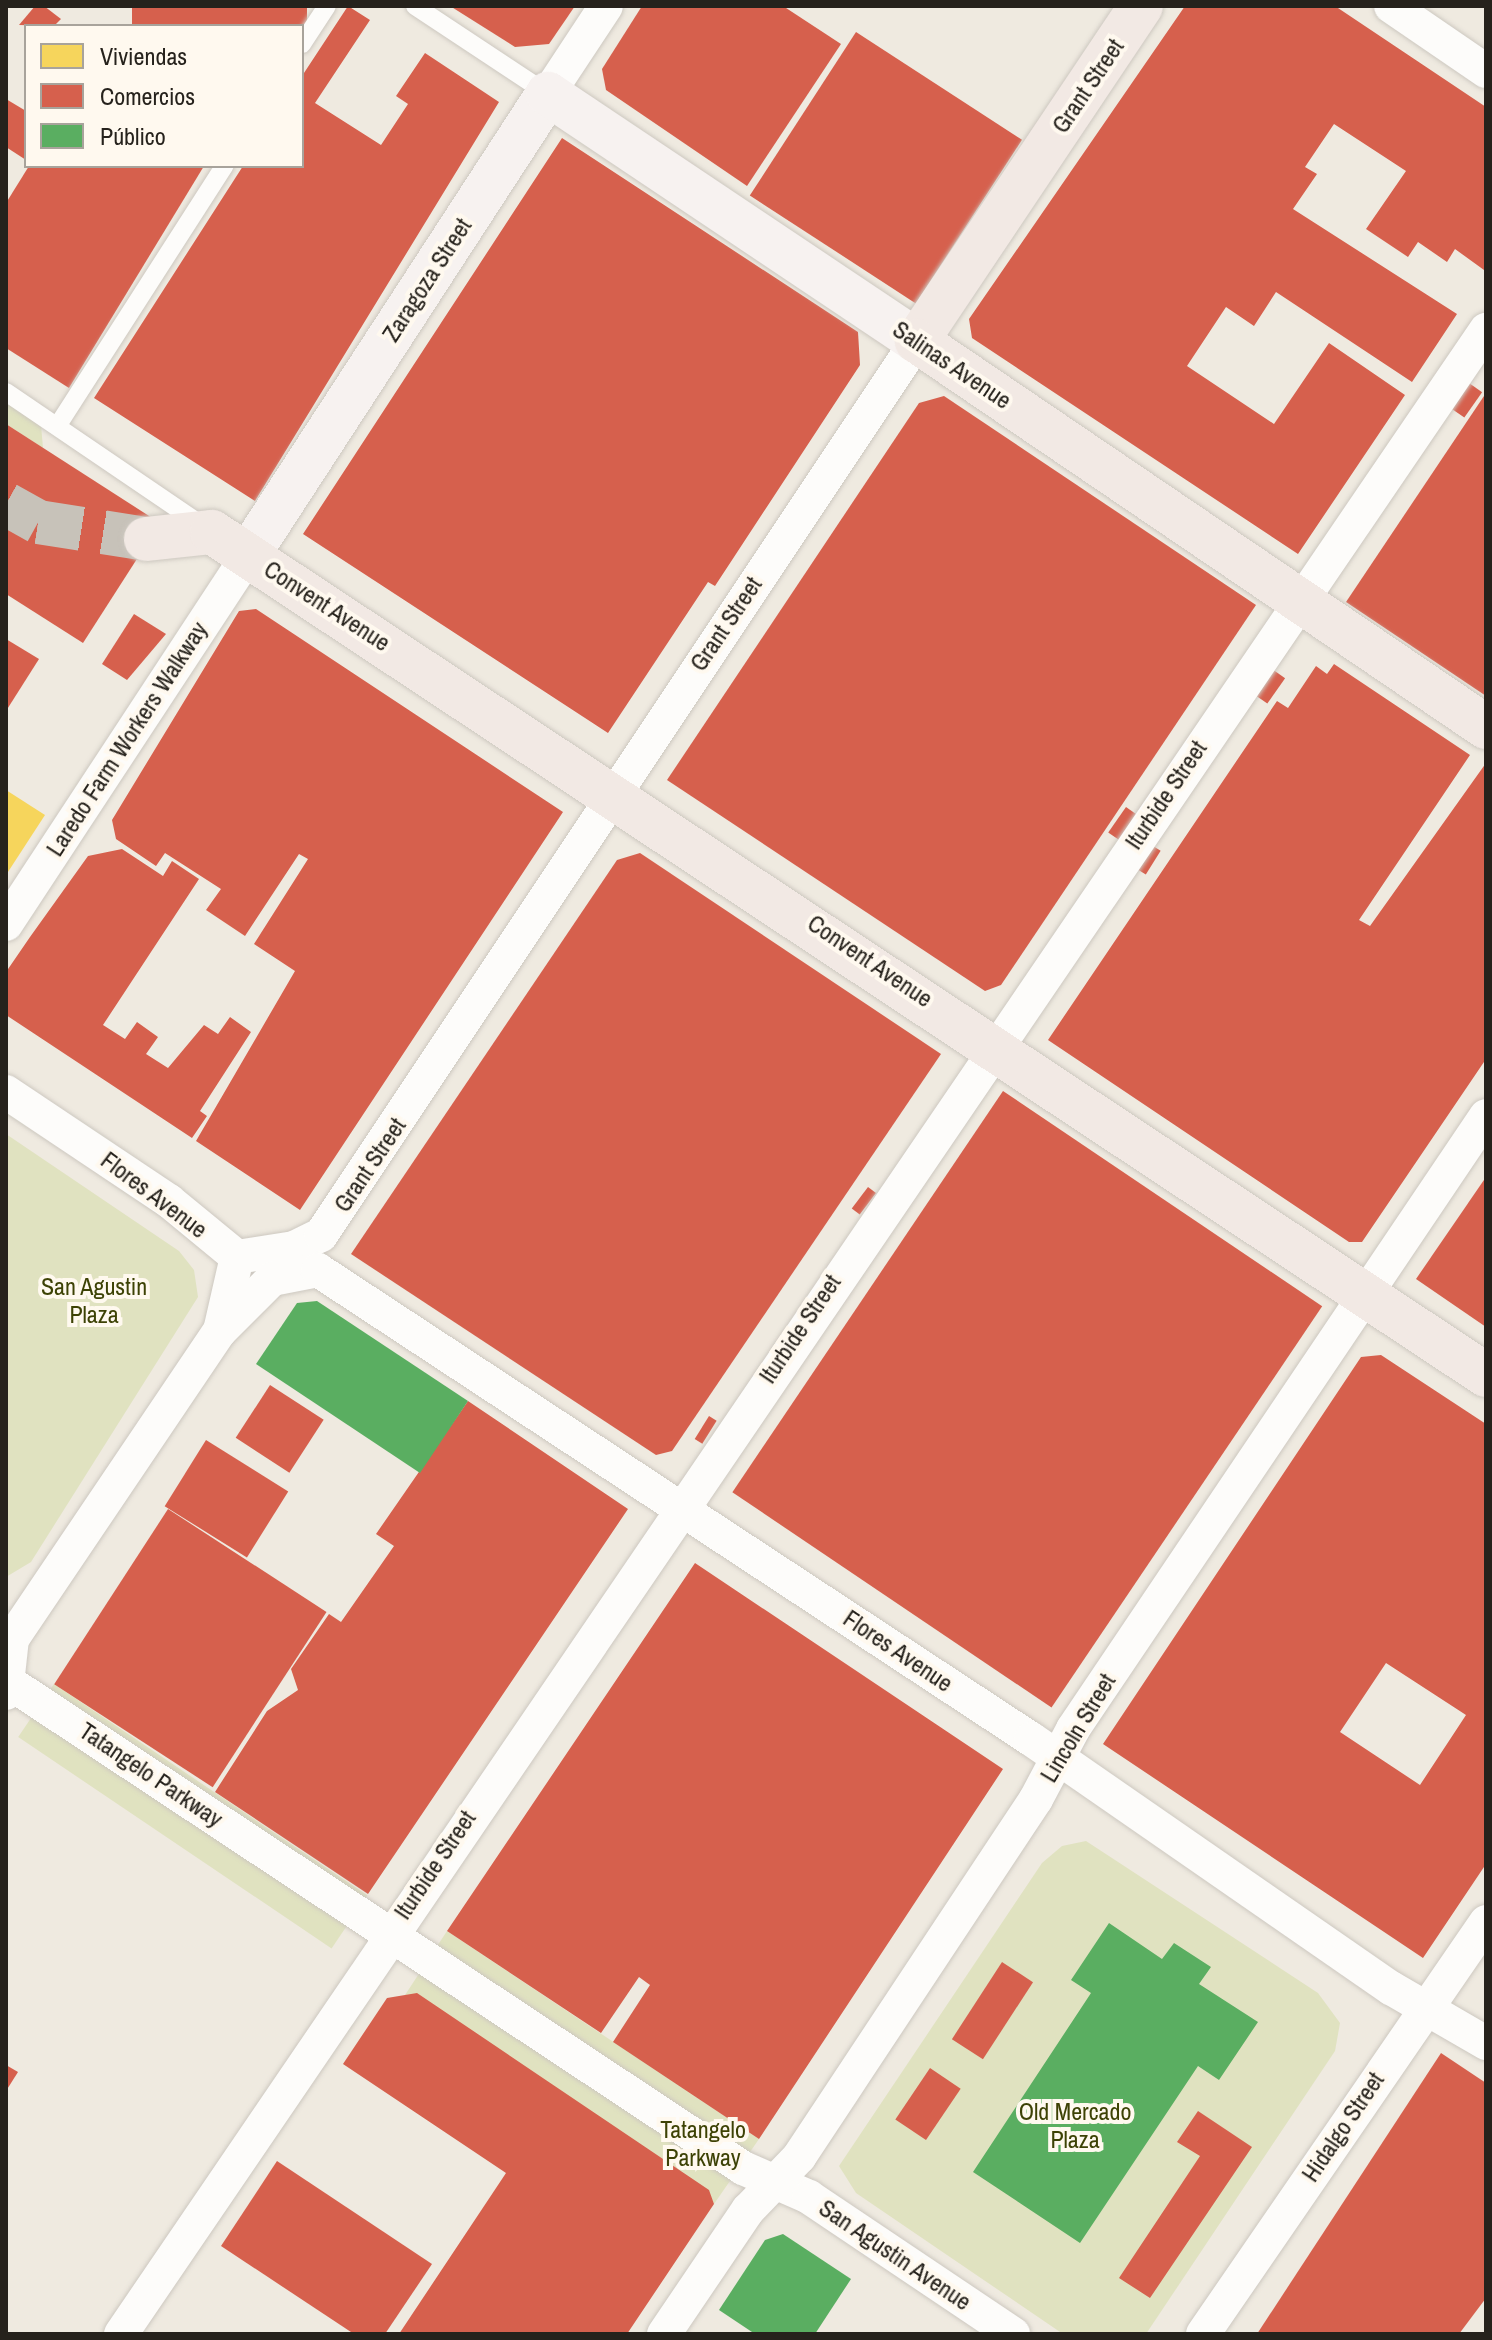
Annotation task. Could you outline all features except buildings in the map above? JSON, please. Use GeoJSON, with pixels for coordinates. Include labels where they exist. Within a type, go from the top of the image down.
{"type":"FeatureCollection","features":[{"type":"Feature","properties":{"kind":"main road","name":"Grant Street"},"geometry":{"type":"LineString","coordinates":[[917,341],[1141,6]]}},
{"type":"Feature","properties":{"kind":"main road","name":"Salinas Avenue"},"geometry":{"type":"LineString","coordinates":[[917,341],[1486,727]]}},
{"type":"Feature","properties":{"kind":"main road"},"geometry":{"type":"LineString","coordinates":[[146,539],[230,544]]}},
{"type":"Feature","properties":{"kind":"main road","name":"Convent Avenue"},"geometry":{"type":"LineString","coordinates":[[230,544],[618,794],[1486,1375]]}},
{"type":"Feature","properties":{"kind":"street","name":"Zaragoza Street"},"geometry":{"type":"LineString","coordinates":[[230,544],[548,94],[606,6]]}},
{"type":"Feature","properties":{"kind":"street"},"geometry":{"type":"LineString","coordinates":[[1391,6],[1486,71]]}},
{"type":"Feature","properties":{"kind":"street","name":"Salinas Avenue"},"geometry":{"type":"LineString","coordinates":[[548,94],[917,341]]}},
{"type":"Feature","properties":{"kind":"street","name":"Iturbide Street"},"geometry":{"type":"LineString","coordinates":[[121,2334],[679,1506],[1486,330]]}},
{"type":"Feature","properties":{"kind":"street","name":"Grant Street"},"geometry":{"type":"LineString","coordinates":[[309,1256],[917,341]]}},
{"type":"Feature","properties":{"kind":"street","name":"Laredo Farm Workers Walkway"},"geometry":{"type":"LineString","coordinates":[[6,924],[230,544]]}},
{"type":"Feature","properties":{"kind":"street","name":"Flores Avenue"},"geometry":{"type":"LineString","coordinates":[[6,1092],[169,1201],[237,1257],[309,1256],[332,1275],[1426,2008],[1486,2043]]}},
{"type":"Feature","properties":{"kind":"street","name":"Lincoln Street"},"geometry":{"type":"LineString","coordinates":[[664,2334],[773,2181],[799,2157],[1036,1799],[1055,1758],[1486,1116]]}},
{"type":"Feature","properties":{"kind":"street"},"geometry":{"type":"LineString","coordinates":[[8,1688],[9,1637],[220,1331],[272,1279],[309,1256]]}},
{"type":"Feature","properties":{"kind":"street"},"geometry":{"type":"LineString","coordinates":[[220,1331],[237,1257]]}},
{"type":"Feature","properties":{"kind":"street","name":"Tatangelo Parkway"},"geometry":{"type":"LineString","coordinates":[[8,1688],[773,2181]]}},
{"type":"Feature","properties":{"kind":"street","name":"Hidalgo Street"},"geometry":{"type":"LineString","coordinates":[[1203,2334],[1486,1922]]}},
{"type":"Feature","properties":{"kind":"street","name":"San Agustin Avenue"},"geometry":{"type":"LineString","coordinates":[[773,2181],[809,2197],[1013,2334]]}},
{"type":"Feature","properties":{"kind":"lane"},"geometry":{"type":"LineString","coordinates":[[304,41],[327,6]]}},
{"type":"Feature","properties":{"kind":"lane","name":"Salinas Avenue"},"geometry":{"type":"LineString","coordinates":[[415,6],[548,94]]}},
{"type":"Feature","properties":{"kind":"lane"},"geometry":{"type":"LineString","coordinates":[[58,425],[223,168]]}},
{"type":"Feature","properties":{"kind":"lane","name":"Convent Avenue"},"geometry":{"type":"LineString","coordinates":[[6,392],[230,544]]}},
{"type":"Feature","properties":{"kind":"green space"},"geometry":{"type":"Polygon","coordinates":[[[6,403],[41,425],[43,448],[6,424],[6,403]]]}},
{"type":"Feature","properties":{"kind":"green space","name":"San Agustin Plaza"},"geometry":{"type":"Polygon","coordinates":[[[6,1134],[179,1251],[194,1270],[198,1297],[31,1562],[6,1577],[6,1134]]]}},
{"type":"Feature","properties":{"kind":"green space"},"geometry":{"type":"Polygon","coordinates":[[[54,1684],[367,1895],[332,1948],[18,1737],[54,1684]]]}},
{"type":"Feature","properties":{"kind":"green space","name":"Old Mercado Plaza"},"geometry":{"type":"Polygon","coordinates":[[[1086,1841],[1318,1993],[1340,2023],[1335,2051],[1146,2334],[1063,2334],[856,2193],[839,2166],[1042,1863],[1062,1846],[1086,1841]]]}},
{"type":"Feature","properties":{"kind":"green space","name":"Tatangelo Parkway"},"geometry":{"type":"Polygon","coordinates":[[[447,1931],[759,2139],[714,2204],[708,2190],[405,1995],[447,1931]]]}},
{"type":"Feature","properties":{"kind":"tunnel"},"geometry":{"type":"LineString","coordinates":[[6,504],[38,522],[146,539]]}}]}
